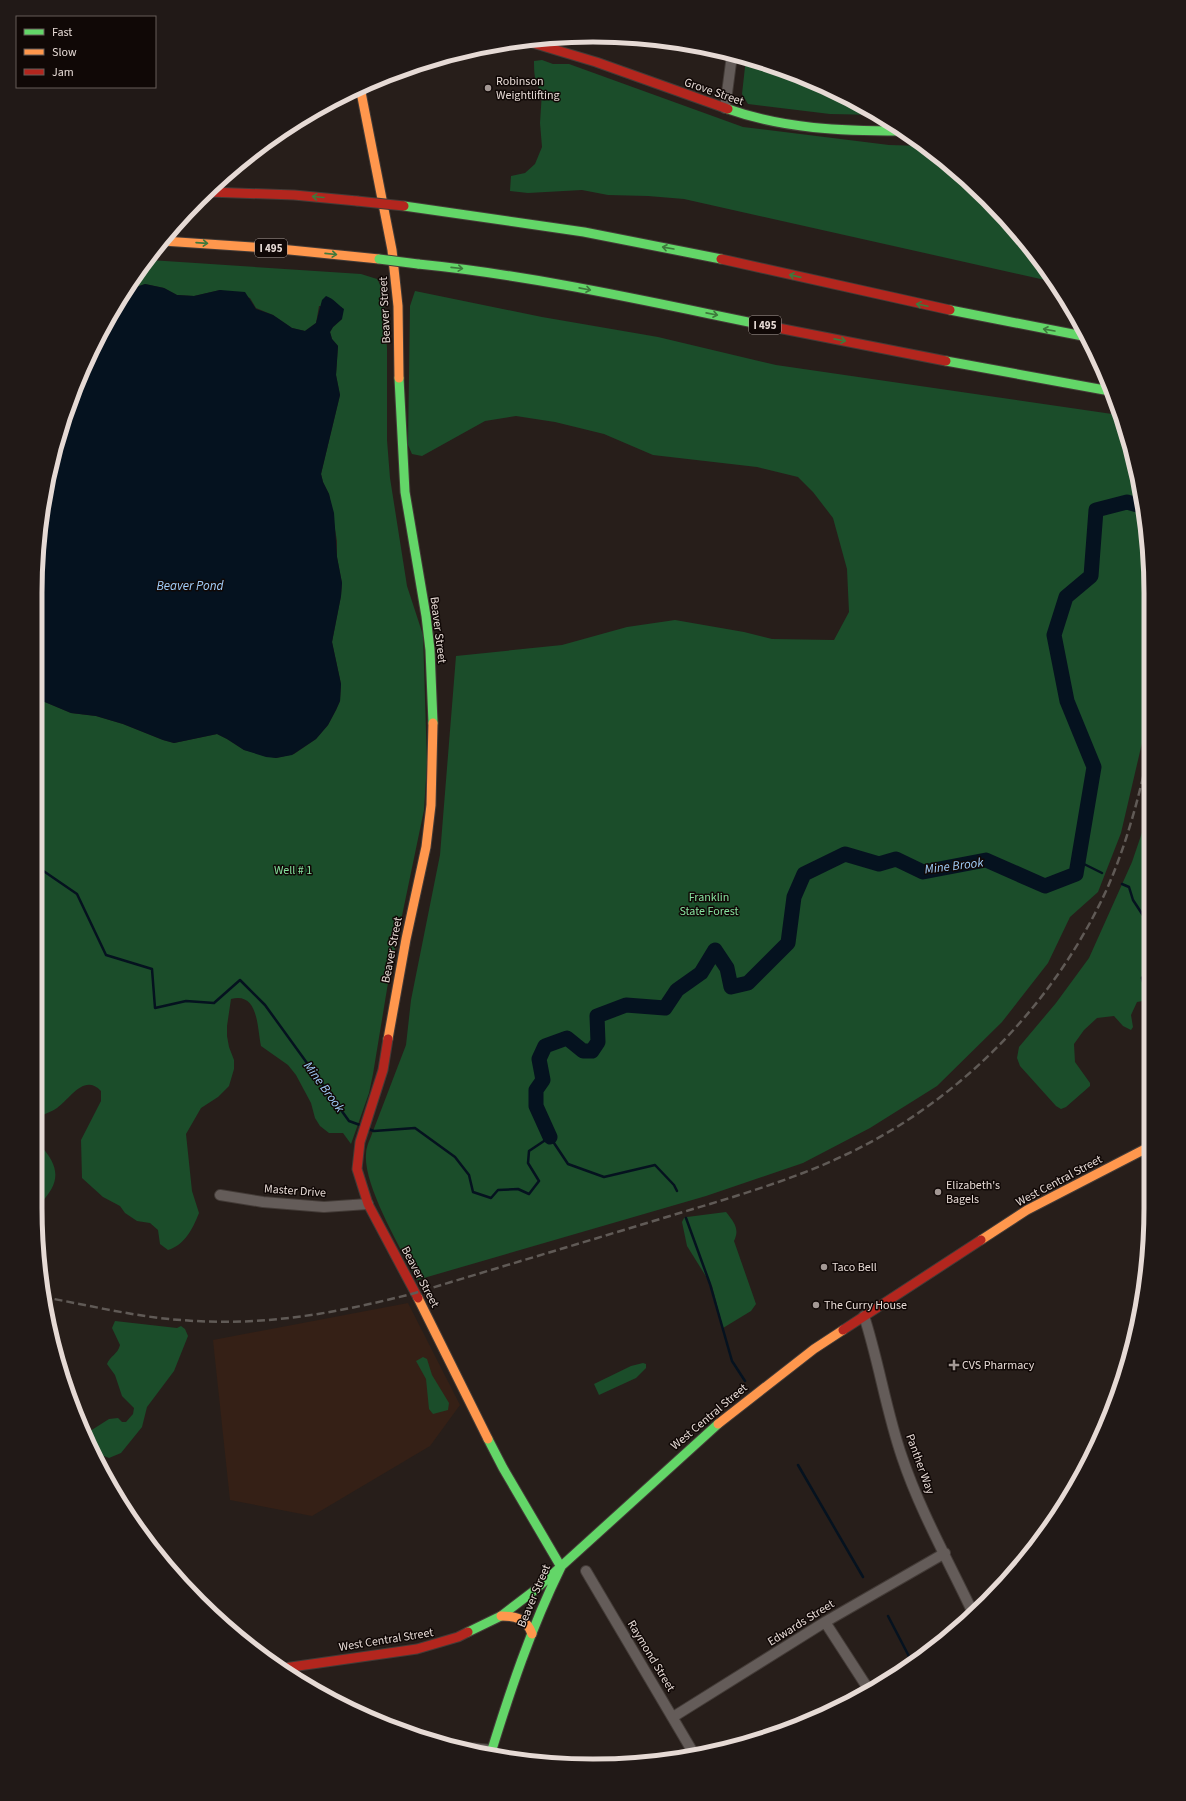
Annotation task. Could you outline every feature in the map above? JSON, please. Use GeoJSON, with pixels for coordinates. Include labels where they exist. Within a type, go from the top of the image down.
{"type":"FeatureCollection","features":[{"type":"Feature","properties":{"kind":"main road","name":"Grove Street"},"geometry":{"type":"LineString","coordinates":[[539,45],[586,59],[758,119],[858,131],[892,131]]}},
{"type":"Feature","properties":{"kind":"main road","name":"Beaver Street"},"geometry":{"type":"LineString","coordinates":[[361,93],[391,243],[396,277],[399,330],[399,404],[405,492],[428,631],[432,673],[433,736],[431,805],[426,847],[406,939],[383,1070],[362,1133],[358,1148],[357,1164],[359,1178],[368,1204],[419,1300],[503,1468],[561,1567],[546,1597],[532,1634],[492,1749]]}},
{"type":"Feature","properties":{"kind":"main road"},"geometry":{"type":"LineString","coordinates":[[215,192],[294,195],[404,206],[579,232],[689,252],[952,311],[1080,335]]}},
{"type":"Feature","properties":{"kind":"main road","name":"I 495"},"geometry":{"type":"LineString","coordinates":[[170,241],[280,249],[469,269],[552,283],[1003,372],[1105,390]]}},
{"type":"Feature","properties":{"kind":"main road","name":"West Central Street"},"geometry":{"type":"LineString","coordinates":[[289,1667],[417,1649],[458,1637],[501,1616],[527,1597],[561,1567],[731,1412],[814,1349],[1027,1210],[1144,1150]]}},
{"type":"Feature","properties":{"kind":"main road"},"geometry":{"type":"LineString","coordinates":[[501,1616],[521,1619],[528,1625],[532,1634]]}},
{"type":"Feature","properties":{"kind":"street"},"geometry":{"type":"LineString","coordinates":[[725,108],[731,60]]}},
{"type":"Feature","properties":{"kind":"street","name":"Master Drive"},"geometry":{"type":"LineString","coordinates":[[220,1195],[263,1202],[324,1207],[368,1204]]}},
{"type":"Feature","properties":{"kind":"street","name":"Panther Way"},"geometry":{"type":"LineString","coordinates":[[864,1316],[902,1458],[923,1509],[972,1608]]}},
{"type":"Feature","properties":{"kind":"street","name":"Edwards Street"},"geometry":{"type":"LineString","coordinates":[[673,1718],[825,1622],[944,1552]]}},
{"type":"Feature","properties":{"kind":"street","name":"Raymond Street"},"geometry":{"type":"LineString","coordinates":[[586,1571],[691,1749]]}},
{"type":"Feature","properties":{"kind":"street"},"geometry":{"type":"LineString","coordinates":[[825,1622],[866,1686]]}},
{"type":"Feature","properties":{"kind":"shaded area"},"geometry":{"type":"Polygon","coordinates":[[[408,1303],[460,1405],[430,1446],[312,1516],[230,1500],[213,1340],[408,1303]]]}},
{"type":"Feature","properties":{"kind":"green space"},"geometry":{"type":"Polygon","coordinates":[[[542,60],[553,64],[569,64],[743,127],[889,145],[914,146],[956,179],[983,203],[1030,258],[1046,280],[684,199],[608,195],[582,190],[528,193],[510,191],[511,176],[525,173],[535,164],[542,147],[540,123],[542,92],[537,86],[534,73],[534,61],[542,60]]]}},
{"type":"Feature","properties":{"kind":"green space"},"geometry":{"type":"Polygon","coordinates":[[[745,64],[804,84],[837,99],[866,115],[830,114],[748,104],[742,94],[745,64]]]}},
{"type":"Feature","properties":{"kind":"green space","name":"Well # 1"},"geometry":{"type":"Polygon","coordinates":[[[154,260],[361,274],[377,279],[383,289],[387,348],[387,440],[390,478],[407,586],[423,635],[427,763],[424,810],[388,983],[373,1074],[369,1093],[351,1144],[343,1133],[329,1133],[320,1126],[315,1118],[311,1103],[296,1075],[288,1065],[261,1046],[257,1021],[252,1006],[247,1001],[240,998],[231,999],[227,1036],[234,1060],[234,1069],[229,1086],[218,1097],[201,1108],[186,1134],[192,1191],[199,1213],[191,1230],[184,1240],[174,1248],[168,1250],[160,1244],[158,1230],[150,1223],[137,1221],[125,1213],[120,1206],[103,1197],[82,1178],[81,1140],[101,1101],[101,1091],[95,1086],[83,1086],[53,1111],[42,1116],[42,701],[71,713],[96,716],[123,724],[174,743],[217,734],[244,750],[276,758],[294,754],[316,739],[328,725],[340,701],[341,684],[332,642],[342,583],[329,494],[321,474],[340,395],[336,375],[338,346],[332,339],[330,332],[342,319],[342,307],[319,306],[316,323],[305,331],[292,328],[273,315],[256,308],[250,298],[220,290],[194,296],[177,295],[164,288],[145,284],[135,288],[154,260]]]}},
{"type":"Feature","properties":{"kind":"green space","name":"Franklin State Forest"},"geometry":{"type":"Polygon","coordinates":[[[415,291],[542,317],[658,337],[776,365],[1114,414],[1125,450],[1139,521],[1143,557],[1144,593],[1144,722],[1142,743],[1121,833],[1098,892],[1070,917],[1048,963],[1002,1022],[937,1086],[870,1128],[803,1163],[706,1196],[417,1280],[393,1236],[377,1200],[367,1167],[366,1152],[406,1045],[411,1000],[440,855],[456,656],[562,645],[627,627],[675,620],[744,632],[772,639],[834,640],[849,612],[847,569],[833,518],[813,492],[798,477],[757,467],[653,455],[604,434],[555,422],[516,416],[485,421],[422,456],[412,454],[408,445],[410,306],[415,291]]]}},
{"type":"Feature","properties":{"kind":"green space"},"geometry":{"type":"Polygon","coordinates":[[[1144,827],[1144,1001],[1137,1002],[1131,1015],[1133,1027],[1131,1030],[1123,1026],[1114,1016],[1097,1018],[1084,1030],[1074,1044],[1075,1062],[1090,1083],[1090,1086],[1066,1107],[1061,1109],[1056,1106],[1020,1066],[1017,1058],[1019,1047],[1056,1003],[1089,958],[1132,862],[1144,827]]]}},
{"type":"Feature","properties":{"kind":"green space"},"geometry":{"type":"Polygon","coordinates":[[[42,1147],[51,1160],[55,1174],[55,1181],[42,1202],[42,1147]]]}},
{"type":"Feature","properties":{"kind":"green space"},"geometry":{"type":"Polygon","coordinates":[[[726,1212],[736,1229],[736,1237],[734,1241],[756,1304],[751,1311],[723,1328],[712,1286],[687,1246],[682,1222],[684,1218],[687,1217],[726,1212]]]}},
{"type":"Feature","properties":{"kind":"green space"},"geometry":{"type":"Polygon","coordinates":[[[115,1321],[177,1328],[181,1326],[185,1329],[188,1336],[174,1371],[147,1407],[142,1427],[121,1453],[109,1458],[100,1455],[90,1431],[109,1419],[118,1418],[122,1422],[126,1422],[133,1414],[134,1408],[122,1396],[115,1375],[107,1364],[118,1351],[120,1345],[112,1328],[115,1321]]]}},
{"type":"Feature","properties":{"kind":"green space"},"geometry":{"type":"Polygon","coordinates":[[[423,1357],[427,1359],[432,1375],[449,1403],[448,1410],[433,1414],[429,1409],[426,1379],[416,1361],[423,1357]]]}},
{"type":"Feature","properties":{"kind":"green space"},"geometry":{"type":"Polygon","coordinates":[[[643,1363],[646,1364],[646,1368],[636,1378],[599,1395],[594,1384],[631,1366],[643,1363]]]}},
{"type":"Feature","properties":{"kind":"water","name":"Beaver Pond"},"geometry":{"type":"Polygon","coordinates":[[[145,284],[164,288],[177,295],[194,296],[220,290],[245,292],[256,309],[273,315],[292,328],[305,331],[316,323],[322,300],[326,296],[344,309],[342,319],[330,332],[332,339],[338,346],[336,375],[340,395],[321,474],[329,494],[334,513],[337,557],[342,583],[332,642],[341,684],[340,701],[328,725],[316,739],[292,755],[276,758],[266,757],[244,750],[217,734],[174,743],[123,724],[96,716],[71,713],[42,701],[43,557],[47,521],[61,450],[71,416],[84,382],[116,317],[135,288],[145,284]]]}},
{"type":"Feature","properties":{"kind":"waterway","name":"Mine Brook"},"geometry":{"type":"LineString","coordinates":[[550,1137],[536,1106],[536,1090],[543,1080],[539,1059],[545,1046],[567,1038],[583,1051],[592,1051],[598,1042],[597,1016],[626,1005],[665,1008],[677,990],[701,973],[715,950],[727,968],[731,987],[748,983],[788,943],[794,897],[804,874],[845,854],[879,864],[896,859],[923,872],[986,860],[1045,886],[1076,874],[1094,767],[1067,701],[1054,635],[1066,597],[1091,576],[1096,510],[1127,502],[1136,505]]}},
{"type":"Feature","properties":{"kind":"waterway"},"geometry":{"type":"LineString","coordinates":[[1078,861],[1102,873]]}},
{"type":"Feature","properties":{"kind":"waterway","name":"Mine Brook"},"geometry":{"type":"LineString","coordinates":[[42,870],[77,894],[106,955],[152,969],[155,1008],[186,1001],[214,1003],[240,980],[265,1005],[349,1121],[360,1125]]}},
{"type":"Feature","properties":{"kind":"waterway"},"geometry":{"type":"LineString","coordinates":[[1122,884],[1129,887],[1133,900],[1144,917]]}},
{"type":"Feature","properties":{"kind":"waterway"},"geometry":{"type":"LineString","coordinates":[[1144,975],[1142,978],[1144,983]]}},
{"type":"Feature","properties":{"kind":"waterway","name":"Mine Brook"},"geometry":{"type":"LineString","coordinates":[[368,1129],[374,1131],[415,1128],[455,1157],[469,1175],[473,1192],[491,1198],[498,1190],[518,1189],[529,1194],[539,1181],[528,1163],[529,1151],[550,1137],[568,1164],[604,1177],[655,1165],[674,1185],[677,1191]]}},
{"type":"Feature","properties":{"kind":"waterway"},"geometry":{"type":"LineString","coordinates":[[686,1218],[710,1284],[732,1361],[745,1381]]}},
{"type":"Feature","properties":{"kind":"waterway"},"geometry":{"type":"LineString","coordinates":[[798,1465],[863,1577]]}},
{"type":"Feature","properties":{"kind":"waterway"},"geometry":{"type":"LineString","coordinates":[[888,1616],[910,1658]]}},
{"type":"Feature","properties":{"kind":"railway"},"geometry":{"type":"LineString","coordinates":[[50,1298],[147,1316],[211,1322],[241,1322],[300,1317],[357,1307],[415,1293],[707,1205],[777,1183],[845,1155],[887,1133],[927,1107],[964,1078],[999,1046],[1059,973],[1084,933],[1106,891],[1120,857],[1144,772]]}},
{"type":"Feature","properties":{"kind":"traffic: fast"},"geometry":{"type":"LineString","coordinates":[[728,109],[770,121],[813,128],[892,131]]}},
{"type":"Feature","properties":{"kind":"traffic: fast"},"geometry":{"type":"LineString","coordinates":[[404,206],[584,232],[721,259]]}},
{"type":"Feature","properties":{"kind":"traffic: fast"},"geometry":{"type":"LineString","coordinates":[[379,259],[418,264]]}},
{"type":"Feature","properties":{"kind":"traffic: fast"},"geometry":{"type":"LineString","coordinates":[[418,264],[463,269],[554,283],[778,328]]}},
{"type":"Feature","properties":{"kind":"traffic: fast"},"geometry":{"type":"LineString","coordinates":[[950,310],[1080,335]]}},
{"type":"Feature","properties":{"kind":"traffic: fast"},"geometry":{"type":"LineString","coordinates":[[946,361],[1105,390]]}},
{"type":"Feature","properties":{"kind":"traffic: fast"},"geometry":{"type":"LineString","coordinates":[[399,378],[405,492],[426,616],[430,650],[433,723]]}},
{"type":"Feature","properties":{"kind":"traffic: fast"},"geometry":{"type":"LineString","coordinates":[[468,1632],[501,1616],[535,1590],[718,1424]]}},
{"type":"Feature","properties":{"kind":"traffic: fast"},"geometry":{"type":"LineString","coordinates":[[488,1439],[503,1468],[561,1567],[540,1613],[522,1660],[492,1749]]}},
{"type":"Feature","properties":{"kind":"traffic: slow"},"geometry":{"type":"LineString","coordinates":[[361,93],[392,250],[398,306],[399,378]]}},
{"type":"Feature","properties":{"kind":"traffic: slow"},"geometry":{"type":"LineString","coordinates":[[170,241],[280,249],[379,259]]}},
{"type":"Feature","properties":{"kind":"traffic: slow"},"geometry":{"type":"LineString","coordinates":[[388,1039],[406,939],[426,847],[431,805],[433,723]]}},
{"type":"Feature","properties":{"kind":"traffic: slow"},"geometry":{"type":"LineString","coordinates":[[981,1240],[1027,1210],[1144,1150]]}},
{"type":"Feature","properties":{"kind":"traffic: slow"},"geometry":{"type":"LineString","coordinates":[[418,1298],[488,1439]]}},
{"type":"Feature","properties":{"kind":"traffic: slow"},"geometry":{"type":"LineString","coordinates":[[718,1424],[814,1349],[843,1330]]}},
{"type":"Feature","properties":{"kind":"traffic: slow"},"geometry":{"type":"LineString","coordinates":[[501,1616],[520,1619],[527,1625],[532,1634]]}},
{"type":"Feature","properties":{"kind":"traffic: jam"},"geometry":{"type":"LineString","coordinates":[[539,45],[596,62],[728,109]]}},
{"type":"Feature","properties":{"kind":"traffic: jam"},"geometry":{"type":"LineString","coordinates":[[215,192],[294,195],[357,201]]}},
{"type":"Feature","properties":{"kind":"traffic: jam"},"geometry":{"type":"LineString","coordinates":[[357,201],[404,206]]}},
{"type":"Feature","properties":{"kind":"traffic: jam"},"geometry":{"type":"LineString","coordinates":[[721,259],[950,310]]}},
{"type":"Feature","properties":{"kind":"traffic: jam"},"geometry":{"type":"LineString","coordinates":[[778,328],[946,361]]}},
{"type":"Feature","properties":{"kind":"traffic: jam"},"geometry":{"type":"LineString","coordinates":[[388,1039],[383,1070],[360,1142],[357,1169],[368,1204],[418,1298]]}},
{"type":"Feature","properties":{"kind":"traffic: jam"},"geometry":{"type":"LineString","coordinates":[[843,1330],[981,1240]]}},
{"type":"Feature","properties":{"kind":"traffic: jam"},"geometry":{"type":"LineString","coordinates":[[289,1667],[417,1649],[458,1637],[468,1632]]}},
{"type":"Feature","properties":{"kind":"place","name":"Robinson Weightlifting"},"geometry":{"type":"Point","coordinates":[488,88]}},
{"type":"Feature","properties":{"kind":"place","name":"Elizabeth's Bagels"},"geometry":{"type":"Point","coordinates":[938,1192]}},
{"type":"Feature","properties":{"kind":"place","name":"Taco Bell"},"geometry":{"type":"Point","coordinates":[824,1267]}},
{"type":"Feature","properties":{"kind":"place","name":"The Curry House"},"geometry":{"type":"Point","coordinates":[816,1305]}},
{"type":"Feature","properties":{"kind":"place","name":"CVS Pharmacy"},"geometry":{"type":"Point","coordinates":[954,1365]}}]}
